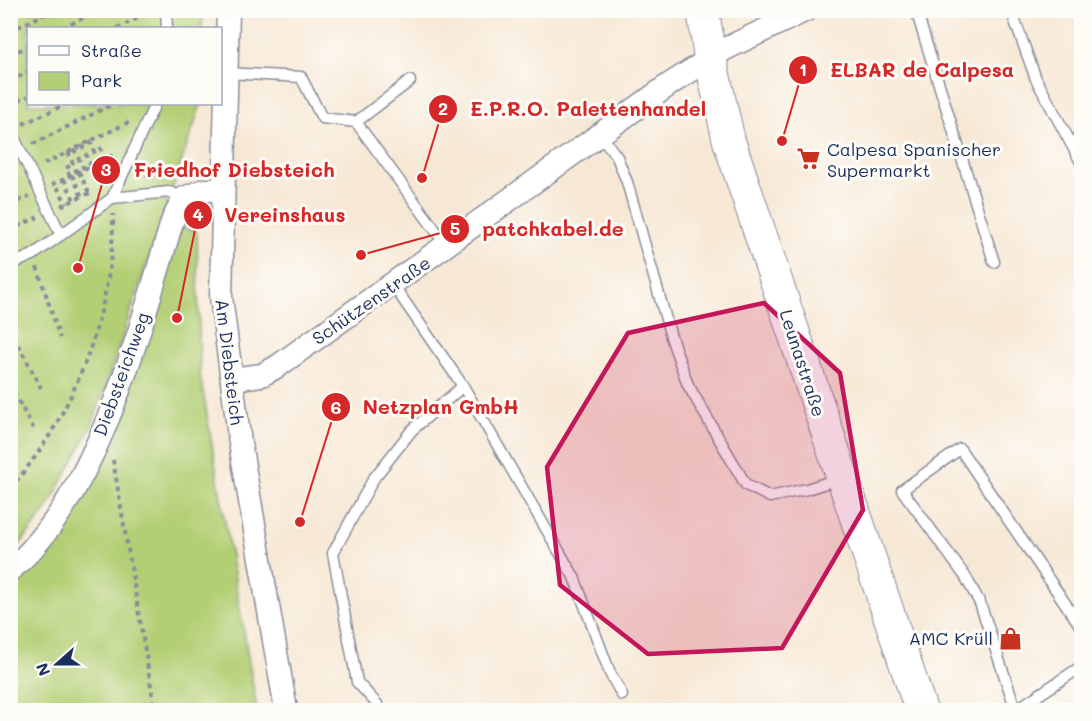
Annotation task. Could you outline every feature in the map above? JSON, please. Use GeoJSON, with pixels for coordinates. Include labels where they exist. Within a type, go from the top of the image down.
{"type":"FeatureCollection","features":[{"type":"Feature","properties":{"kind":"street","name":"Am Diebsteich"},"geometry":{"type":"LineString","coordinates":[[228,10],[221,297],[240,443],[286,711]]}},
{"type":"Feature","properties":{"kind":"street","name":"Leunastraße"},"geometry":{"type":"LineString","coordinates":[[703,10],[710,58],[729,141],[921,711]]}},
{"type":"Feature","properties":{"kind":"street","name":"Schützenstraße"},"geometry":{"type":"LineString","coordinates":[[232,379],[262,375],[278,366],[600,134],[710,58],[806,10]]}},
{"type":"Feature","properties":{"kind":"street"},"geometry":{"type":"LineString","coordinates":[[184,198],[204,190],[222,190]]}},
{"type":"Feature","properties":{"kind":"street","name":"Diebsteichweg"},"geometry":{"type":"LineString","coordinates":[[10,570],[58,516],[104,430],[173,219],[184,198]]}},
{"type":"Feature","properties":{"kind":"lane"},"geometry":{"type":"LineString","coordinates":[[166,10],[167,27]]}},
{"type":"Feature","properties":{"kind":"lane"},"geometry":{"type":"LineString","coordinates":[[916,10],[994,262]]}},
{"type":"Feature","properties":{"kind":"lane"},"geometry":{"type":"LineString","coordinates":[[1011,10],[1036,79],[1082,164]]}},
{"type":"Feature","properties":{"kind":"lane"},"geometry":{"type":"LineString","coordinates":[[227,73],[301,77],[322,118],[356,122],[410,81]]}},
{"type":"Feature","properties":{"kind":"lane"},"geometry":{"type":"LineString","coordinates":[[10,265],[33,255],[62,236],[112,198],[155,107]]}},
{"type":"Feature","properties":{"kind":"lane"},"geometry":{"type":"LineString","coordinates":[[356,122],[447,246]]}},
{"type":"Feature","properties":{"kind":"lane"},"geometry":{"type":"LineString","coordinates":[[11,130],[62,236]]}},
{"type":"Feature","properties":{"kind":"lane"},"geometry":{"type":"LineString","coordinates":[[600,134],[616,157],[627,182],[671,337],[688,385],[746,485],[754,492],[770,497],[807,489],[841,478]]}},
{"type":"Feature","properties":{"kind":"lane"},"geometry":{"type":"LineString","coordinates":[[112,198],[169,192],[184,198]]}},
{"type":"Feature","properties":{"kind":"lane"},"geometry":{"type":"LineString","coordinates":[[393,285],[463,386],[574,577],[610,673],[622,695]]}},
{"type":"Feature","properties":{"kind":"lane"},"geometry":{"type":"LineString","coordinates":[[378,711],[377,704],[357,682],[333,553],[374,478],[412,430],[463,386]]}},
{"type":"Feature","properties":{"kind":"lane"},"geometry":{"type":"LineString","coordinates":[[1082,628],[960,449],[902,490],[970,585],[980,603],[1016,710],[1082,666]]}},
{"type":"Feature","properties":{"kind":"path"},"geometry":{"type":"LineString","coordinates":[[10,31],[53,10]]}},
{"type":"Feature","properties":{"kind":"path"},"geometry":{"type":"LineString","coordinates":[[65,27],[99,10]]}},
{"type":"Feature","properties":{"kind":"path"},"geometry":{"type":"LineString","coordinates":[[119,27],[154,10]]}},
{"type":"Feature","properties":{"kind":"path"},"geometry":{"type":"LineString","coordinates":[[10,55],[27,46]]}},
{"type":"Feature","properties":{"kind":"path"},"geometry":{"type":"LineString","coordinates":[[10,81],[27,72]]}},
{"type":"Feature","properties":{"kind":"path"},"geometry":{"type":"LineString","coordinates":[[10,105],[27,96]]}},
{"type":"Feature","properties":{"kind":"path"},"geometry":{"type":"LineString","coordinates":[[11,130],[64,105]]}},
{"type":"Feature","properties":{"kind":"path"},"geometry":{"type":"LineString","coordinates":[[20,150],[111,105]]}},
{"type":"Feature","properties":{"kind":"path"},"geometry":{"type":"LineString","coordinates":[[30,170],[155,107]]}},
{"type":"Feature","properties":{"kind":"path"},"geometry":{"type":"LineString","coordinates":[[90,141],[98,162]]}},
{"type":"Feature","properties":{"kind":"path"},"geometry":{"type":"LineString","coordinates":[[10,205],[137,144]]}},
{"type":"Feature","properties":{"kind":"path"},"geometry":{"type":"LineString","coordinates":[[82,145],[91,166]]}},
{"type":"Feature","properties":{"kind":"path"},"geometry":{"type":"LineString","coordinates":[[100,147],[105,159]]}},
{"type":"Feature","properties":{"kind":"path"},"geometry":{"type":"LineString","coordinates":[[74,149],[89,194]]}},
{"type":"Feature","properties":{"kind":"path"},"geometry":{"type":"LineString","coordinates":[[68,152],[73,164],[80,171]]}},
{"type":"Feature","properties":{"kind":"path"},"geometry":{"type":"LineString","coordinates":[[73,164],[66,168],[82,197]]}},
{"type":"Feature","properties":{"kind":"path"},"geometry":{"type":"LineString","coordinates":[[64,179],[74,201]]}},
{"type":"Feature","properties":{"kind":"path"},"geometry":{"type":"LineString","coordinates":[[55,184],[67,204]]}},
{"type":"Feature","properties":{"kind":"path"},"geometry":{"type":"LineString","coordinates":[[10,488],[35,461],[64,411],[97,328],[108,279],[113,217],[112,198]]}},
{"type":"Feature","properties":{"kind":"path"},"geometry":{"type":"LineString","coordinates":[[33,255],[60,338]]}},
{"type":"Feature","properties":{"kind":"path"},"geometry":{"type":"LineString","coordinates":[[10,329],[41,388]]}},
{"type":"Feature","properties":{"kind":"path"},"geometry":{"type":"LineString","coordinates":[[10,385],[34,430]]}},
{"type":"Feature","properties":{"kind":"path"},"geometry":{"type":"LineString","coordinates":[[104,430],[111,442],[155,711]]}},
{"type":"Feature","properties":{"kind":"path"},"geometry":{"type":"LineString","coordinates":[[10,442],[14,449]]}},
{"type":"Feature","properties":{"kind":"highlighted area"},"geometry":{"type":"Polygon","coordinates":[[[764,303],[840,373],[863,510],[782,648],[648,654],[560,585],[547,467],[628,333],[764,303]]]}},
{"type":"Feature","properties":{"kind":"green space"},"geometry":{"type":"Polygon","coordinates":[[[11,11],[203,11],[202,27],[27,27],[27,105],[201,105],[92,426],[47,509],[11,556],[11,11]]]}},
{"type":"Feature","properties":{"kind":"green space"},"geometry":{"type":"Polygon","coordinates":[[[181,227],[197,232],[200,374],[257,710],[11,710],[11,589],[28,575],[66,525],[102,468],[181,227]]]}},
{"type":"Feature","properties":{"kind":"place","name":"ELBAR de Calpesa"},"geometry":{"type":"Point","coordinates":[782,141]}},
{"type":"Feature","properties":{"kind":"place","name":"Calpesa Spanischer Supermarkt"},"geometry":{"type":"Point","coordinates":[809,159]}},
{"type":"Feature","properties":{"kind":"place","name":"E.P.R.O. Palettenhandel"},"geometry":{"type":"Point","coordinates":[422,178]}},
{"type":"Feature","properties":{"kind":"place","name":"patchkabel.de"},"geometry":{"type":"Point","coordinates":[361,255]}},
{"type":"Feature","properties":{"kind":"place","name":"Friedhof Diebsteich"},"geometry":{"type":"Point","coordinates":[78,268]}},
{"type":"Feature","properties":{"kind":"place","name":"Vereinshaus"},"geometry":{"type":"Point","coordinates":[177,318]}},
{"type":"Feature","properties":{"kind":"place","name":"Netzplan GmbH"},"geometry":{"type":"Point","coordinates":[300,522]}},
{"type":"Feature","properties":{"kind":"place","name":"AMC Krüll"},"geometry":{"type":"Point","coordinates":[1011,638]}}]}
